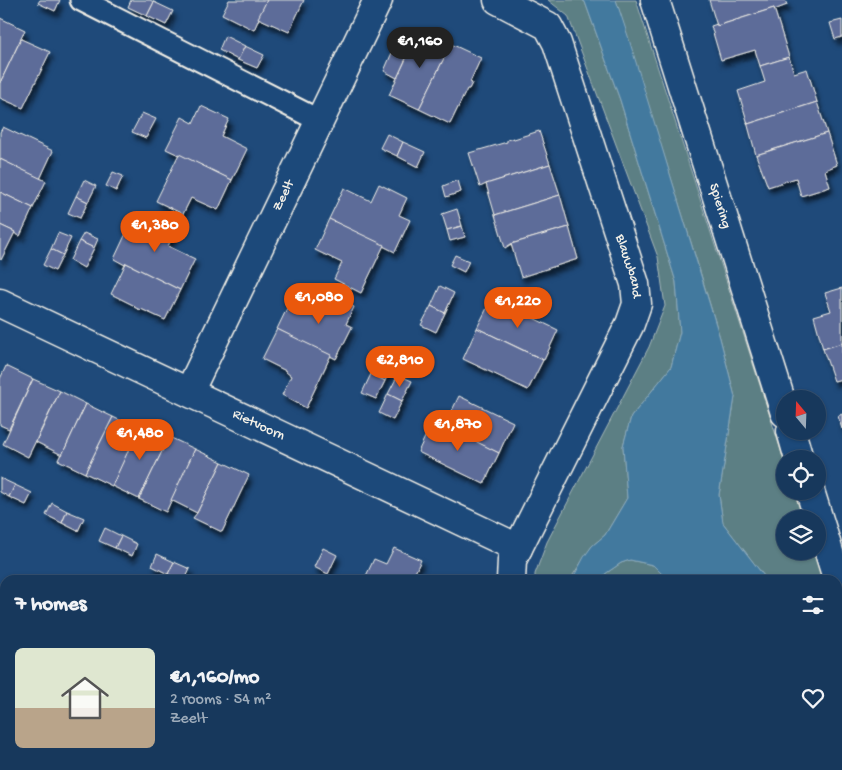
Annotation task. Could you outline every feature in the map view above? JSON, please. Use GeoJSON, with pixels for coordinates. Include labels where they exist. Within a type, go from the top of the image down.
{"type":"FeatureCollection","features":[{"type":"Feature","properties":{"kind":"street","name":"Zeelt"},"geometry":{"type":"LineString","coordinates":[[189,392],[378,0]]}},
{"type":"Feature","properties":{"kind":"street","name":"Blauwband"},"geometry":{"type":"LineString","coordinates":[[498,0],[548,26],[557,43],[635,284],[637,304],[630,324],[512,560],[511,575]]}},
{"type":"Feature","properties":{"kind":"street","name":"Spiering"},"geometry":{"type":"LineString","coordinates":[[655,0],[778,390]]}},
{"type":"Feature","properties":{"kind":"street","name":"Rietvoorn"},"geometry":{"type":"LineString","coordinates":[[0,303],[518,548]]}},
{"type":"Feature","properties":{"kind":"street"},"geometry":{"type":"LineString","coordinates":[[813,500],[836,575]]}},
{"type":"Feature","properties":{"kind":"lane"},"geometry":{"type":"LineString","coordinates":[[81,0],[320,121]]}},
{"type":"Feature","properties":{"kind":"green space"},"geometry":{"type":"Polygon","coordinates":[[[548,0],[582,0],[585,2],[620,100],[676,282],[680,332],[671,367],[631,417],[623,446],[627,498],[605,535],[592,546],[573,575],[535,575],[547,542],[649,347],[665,306],[658,257],[568,16],[548,0]]]}},
{"type":"Feature","properties":{"kind":"green space"},"geometry":{"type":"Polygon","coordinates":[[[616,0],[636,0],[776,435],[776,440],[781,450],[776,450],[776,500],[797,500],[800,510],[776,510],[776,560],[817,560],[821,575],[763,575],[723,523],[719,495],[735,397],[720,338],[616,0]]]}},
{"type":"Feature","properties":{"kind":"green space"},"geometry":{"type":"Polygon","coordinates":[[[630,560],[653,565],[663,575],[605,575],[621,563],[630,560]]]}},
{"type":"Feature","properties":{"kind":"water"},"geometry":{"type":"Polygon","coordinates":[[[582,0],[616,0],[628,36],[720,338],[735,397],[719,495],[723,523],[763,575],[663,575],[653,565],[630,560],[621,563],[605,575],[575,575],[592,546],[605,535],[627,498],[623,446],[631,417],[671,367],[680,332],[676,282],[620,100],[585,2],[582,0]]]}},
{"type":"Feature","properties":{"kind":"building"},"geometry":{"type":"Polygon","coordinates":[[[40,0],[60,0],[55,11],[38,3],[40,0]]]}},
{"type":"Feature","properties":{"kind":"building"},"geometry":{"type":"Polygon","coordinates":[[[131,0],[150,0],[154,2],[147,16],[128,7],[131,0]]]}},
{"type":"Feature","properties":{"kind":"building"},"geometry":{"type":"Polygon","coordinates":[[[229,0],[267,0],[254,30],[222,14],[229,0]]]}},
{"type":"Feature","properties":{"kind":"building"},"geometry":{"type":"Polygon","coordinates":[[[267,0],[304,0],[289,32],[258,18],[267,0]]]}},
{"type":"Feature","properties":{"kind":"building"},"geometry":{"type":"Polygon","coordinates":[[[709,0],[785,0],[787,5],[717,26],[709,0]]]}},
{"type":"Feature","properties":{"kind":"building"},"geometry":{"type":"Polygon","coordinates":[[[154,2],[173,11],[166,25],[147,16],[154,2]]]}},
{"type":"Feature","properties":{"kind":"building"},"geometry":{"type":"Polygon","coordinates":[[[774,8],[789,57],[760,66],[755,50],[721,60],[711,26],[717,24],[717,26],[774,8]]]}},
{"type":"Feature","properties":{"kind":"building"},"geometry":{"type":"Polygon","coordinates":[[[0,18],[25,30],[0,83],[0,18]]]}},
{"type":"Feature","properties":{"kind":"building"},"geometry":{"type":"Polygon","coordinates":[[[842,20],[842,37],[835,39],[830,23],[842,20]]]}},
{"type":"Feature","properties":{"kind":"building"},"geometry":{"type":"Polygon","coordinates":[[[420,29],[451,44],[419,109],[389,95],[420,29]]]}},
{"type":"Feature","properties":{"kind":"building"},"geometry":{"type":"Polygon","coordinates":[[[225,36],[245,46],[238,60],[219,50],[225,36]]]}},
{"type":"Feature","properties":{"kind":"building"},"geometry":{"type":"Polygon","coordinates":[[[21,39],[50,52],[23,108],[0,98],[0,83],[21,39]]]}},
{"type":"Feature","properties":{"kind":"building"},"geometry":{"type":"Polygon","coordinates":[[[449,43],[481,58],[470,82],[472,83],[469,89],[467,89],[450,124],[419,109],[451,44],[449,43]]]}},
{"type":"Feature","properties":{"kind":"building"},"geometry":{"type":"Polygon","coordinates":[[[245,46],[264,55],[257,68],[238,60],[245,46]]]}},
{"type":"Feature","properties":{"kind":"building"},"geometry":{"type":"Polygon","coordinates":[[[394,48],[408,54],[397,78],[384,71],[394,48]]]}},
{"type":"Feature","properties":{"kind":"building"},"geometry":{"type":"Polygon","coordinates":[[[789,57],[794,73],[807,69],[817,102],[748,124],[738,91],[765,82],[760,66],[789,57]]]}},
{"type":"Feature","properties":{"kind":"building"},"geometry":{"type":"Polygon","coordinates":[[[817,102],[827,133],[756,155],[747,122],[748,124],[817,102]]]}},
{"type":"Feature","properties":{"kind":"building"},"geometry":{"type":"Polygon","coordinates":[[[201,106],[229,119],[221,136],[247,149],[232,180],[166,149],[182,117],[193,123],[201,106]]]}},
{"type":"Feature","properties":{"kind":"building"},"geometry":{"type":"Polygon","coordinates":[[[142,113],[156,119],[146,138],[132,132],[142,113]]]}},
{"type":"Feature","properties":{"kind":"building"},"geometry":{"type":"Polygon","coordinates":[[[3,127],[53,151],[40,179],[0,159],[0,132],[3,127]]]}},
{"type":"Feature","properties":{"kind":"building"},"geometry":{"type":"Polygon","coordinates":[[[539,131],[550,164],[480,187],[469,153],[539,131]]]}},
{"type":"Feature","properties":{"kind":"building"},"geometry":{"type":"Polygon","coordinates":[[[827,133],[837,165],[825,170],[830,187],[801,196],[796,178],[768,187],[756,155],[827,133]]]}},
{"type":"Feature","properties":{"kind":"building"},"geometry":{"type":"Polygon","coordinates":[[[387,134],[403,142],[397,156],[380,148],[387,134]]]}},
{"type":"Feature","properties":{"kind":"building"},"geometry":{"type":"Polygon","coordinates":[[[403,142],[425,152],[418,167],[397,156],[403,142]]]}},
{"type":"Feature","properties":{"kind":"building"},"geometry":{"type":"Polygon","coordinates":[[[179,154],[232,180],[218,210],[191,198],[183,214],[156,201],[179,154]]]}},
{"type":"Feature","properties":{"kind":"building"},"geometry":{"type":"Polygon","coordinates":[[[0,159],[46,181],[33,208],[0,192],[0,159]]]}},
{"type":"Feature","properties":{"kind":"building"},"geometry":{"type":"Polygon","coordinates":[[[550,164],[560,195],[495,215],[486,184],[550,164]]]}},
{"type":"Feature","properties":{"kind":"building"},"geometry":{"type":"Polygon","coordinates":[[[113,172],[123,176],[116,191],[106,186],[113,172]]]}},
{"type":"Feature","properties":{"kind":"building"},"geometry":{"type":"Polygon","coordinates":[[[84,180],[96,186],[88,202],[76,196],[84,180]]]}},
{"type":"Feature","properties":{"kind":"building"},"geometry":{"type":"Polygon","coordinates":[[[458,180],[461,192],[446,197],[443,186],[458,180]]]}},
{"type":"Feature","properties":{"kind":"building"},"geometry":{"type":"Polygon","coordinates":[[[379,184],[407,198],[399,215],[410,220],[395,252],[329,219],[344,188],[371,201],[379,184]]]}},
{"type":"Feature","properties":{"kind":"building"},"geometry":{"type":"Polygon","coordinates":[[[0,192],[33,208],[20,236],[0,225],[0,192]]]}},
{"type":"Feature","properties":{"kind":"building"},"geometry":{"type":"Polygon","coordinates":[[[560,195],[569,227],[511,244],[505,248],[495,215],[560,195]]]}},
{"type":"Feature","properties":{"kind":"building"},"geometry":{"type":"Polygon","coordinates":[[[76,196],[88,202],[80,218],[68,213],[76,196]]]}},
{"type":"Feature","properties":{"kind":"building"},"geometry":{"type":"Polygon","coordinates":[[[457,209],[462,226],[447,230],[442,214],[457,209]]]}},
{"type":"Feature","properties":{"kind":"building"},"geometry":{"type":"Polygon","coordinates":[[[149,216],[176,229],[168,246],[195,259],[180,290],[114,259],[129,227],[141,233],[149,216]]]}},
{"type":"Feature","properties":{"kind":"building"},"geometry":{"type":"Polygon","coordinates":[[[329,219],[384,245],[361,293],[334,279],[342,263],[315,250],[329,219]]]}},
{"type":"Feature","properties":{"kind":"building"},"geometry":{"type":"Polygon","coordinates":[[[0,225],[15,232],[1,260],[0,259],[0,225]]]}},
{"type":"Feature","properties":{"kind":"building"},"geometry":{"type":"Polygon","coordinates":[[[462,226],[465,237],[450,241],[447,230],[462,226]]]}},
{"type":"Feature","properties":{"kind":"building"},"geometry":{"type":"Polygon","coordinates":[[[569,227],[578,259],[521,277],[511,244],[569,227]]]}},
{"type":"Feature","properties":{"kind":"building"},"geometry":{"type":"Polygon","coordinates":[[[58,233],[71,238],[63,255],[51,249],[58,233]]]}},
{"type":"Feature","properties":{"kind":"building"},"geometry":{"type":"Polygon","coordinates":[[[84,233],[98,239],[94,248],[79,241],[84,233]]]}},
{"type":"Feature","properties":{"kind":"building"},"geometry":{"type":"Polygon","coordinates":[[[79,241],[94,248],[84,268],[70,260],[79,241]]]}},
{"type":"Feature","properties":{"kind":"building"},"geometry":{"type":"Polygon","coordinates":[[[51,249],[63,255],[55,271],[43,265],[51,249]]]}},
{"type":"Feature","properties":{"kind":"building"},"geometry":{"type":"Polygon","coordinates":[[[455,255],[469,261],[464,272],[450,265],[455,255]]]}},
{"type":"Feature","properties":{"kind":"building"},"geometry":{"type":"Polygon","coordinates":[[[126,263],[180,290],[165,320],[140,310],[111,294],[126,263]]]}},
{"type":"Feature","properties":{"kind":"building"},"geometry":{"type":"Polygon","coordinates":[[[440,286],[454,293],[445,313],[431,306],[440,286]]]}},
{"type":"Feature","properties":{"kind":"building"},"geometry":{"type":"Polygon","coordinates":[[[842,288],[842,343],[823,349],[814,316],[831,311],[825,293],[842,288]]]}},
{"type":"Feature","properties":{"kind":"building"},"geometry":{"type":"Polygon","coordinates":[[[327,294],[354,307],[346,324],[352,327],[336,359],[277,329],[292,298],[319,311],[327,294]]]}},
{"type":"Feature","properties":{"kind":"building"},"geometry":{"type":"Polygon","coordinates":[[[492,298],[558,330],[544,360],[477,328],[492,298]]]}},
{"type":"Feature","properties":{"kind":"building"},"geometry":{"type":"Polygon","coordinates":[[[431,306],[445,313],[436,332],[421,325],[431,306]]]}},
{"type":"Feature","properties":{"kind":"building"},"geometry":{"type":"Polygon","coordinates":[[[477,328],[543,360],[528,390],[463,359],[477,328]]]}},
{"type":"Feature","properties":{"kind":"building"},"geometry":{"type":"Polygon","coordinates":[[[277,329],[331,355],[306,408],[282,395],[291,376],[286,371],[262,359],[277,329]]]}},
{"type":"Feature","properties":{"kind":"building"},"geometry":{"type":"Polygon","coordinates":[[[842,343],[842,379],[834,381],[823,349],[842,343]]]}},
{"type":"Feature","properties":{"kind":"building"},"geometry":{"type":"Polygon","coordinates":[[[380,355],[394,361],[385,381],[371,374],[380,355]]]}},
{"type":"Feature","properties":{"kind":"building"},"geometry":{"type":"Polygon","coordinates":[[[6,366],[33,379],[9,429],[0,425],[0,379],[6,366]]]}},
{"type":"Feature","properties":{"kind":"building"},"geometry":{"type":"Polygon","coordinates":[[[371,374],[385,381],[376,399],[362,393],[371,374]]]}},
{"type":"Feature","properties":{"kind":"building"},"geometry":{"type":"Polygon","coordinates":[[[398,375],[412,381],[402,401],[388,394],[398,375]]]}},
{"type":"Feature","properties":{"kind":"building"},"geometry":{"type":"Polygon","coordinates":[[[33,379],[60,391],[28,457],[3,444],[33,379]]]}},
{"type":"Feature","properties":{"kind":"building"},"geometry":{"type":"Polygon","coordinates":[[[60,391],[86,404],[62,455],[36,442],[60,391]]]}},
{"type":"Feature","properties":{"kind":"building"},"geometry":{"type":"Polygon","coordinates":[[[388,394],[402,401],[393,420],[379,413],[388,394]]]}},
{"type":"Feature","properties":{"kind":"building"},"geometry":{"type":"Polygon","coordinates":[[[459,396],[513,422],[499,453],[444,427],[459,396]]]}},
{"type":"Feature","properties":{"kind":"building"},"geometry":{"type":"Polygon","coordinates":[[[86,404],[113,417],[85,473],[58,460],[86,404]]]}},
{"type":"Feature","properties":{"kind":"building"},"geometry":{"type":"Polygon","coordinates":[[[842,414],[842,429],[838,416],[842,414]]]}},
{"type":"Feature","properties":{"kind":"building"},"geometry":{"type":"Polygon","coordinates":[[[113,417],[139,430],[112,486],[85,473],[113,417]]]}},
{"type":"Feature","properties":{"kind":"building"},"geometry":{"type":"Polygon","coordinates":[[[433,420],[499,453],[484,484],[418,452],[433,420]]]}},
{"type":"Feature","properties":{"kind":"building"},"geometry":{"type":"Polygon","coordinates":[[[141,423],[169,437],[139,499],[112,486],[141,423]]]}},
{"type":"Feature","properties":{"kind":"building"},"geometry":{"type":"Polygon","coordinates":[[[169,437],[195,449],[166,512],[139,499],[169,437]]]}},
{"type":"Feature","properties":{"kind":"building"},"geometry":{"type":"Polygon","coordinates":[[[195,449],[222,462],[197,513],[171,500],[195,449]]]}},
{"type":"Feature","properties":{"kind":"building"},"geometry":{"type":"Polygon","coordinates":[[[222,462],[249,475],[222,532],[193,518],[222,462]]]}},
{"type":"Feature","properties":{"kind":"building"},"geometry":{"type":"Polygon","coordinates":[[[0,478],[15,485],[9,497],[0,492],[0,478]]]}},
{"type":"Feature","properties":{"kind":"building"},"geometry":{"type":"Polygon","coordinates":[[[15,485],[32,493],[26,505],[9,497],[15,485]]]}},
{"type":"Feature","properties":{"kind":"building"},"geometry":{"type":"Polygon","coordinates":[[[52,503],[67,511],[62,523],[46,515],[52,503]]]}},
{"type":"Feature","properties":{"kind":"building"},"geometry":{"type":"Polygon","coordinates":[[[67,511],[84,518],[78,531],[62,523],[67,511]]]}},
{"type":"Feature","properties":{"kind":"building"},"geometry":{"type":"Polygon","coordinates":[[[105,528],[121,536],[115,548],[99,541],[105,528]]]}},
{"type":"Feature","properties":{"kind":"building"},"geometry":{"type":"Polygon","coordinates":[[[121,536],[137,544],[132,556],[115,548],[121,536]]]}},
{"type":"Feature","properties":{"kind":"building"},"geometry":{"type":"Polygon","coordinates":[[[323,548],[337,555],[328,574],[314,567],[323,548]]]}},
{"type":"Feature","properties":{"kind":"building"},"geometry":{"type":"Polygon","coordinates":[[[394,548],[421,560],[414,575],[366,575],[374,559],[386,564],[394,548]]]}},
{"type":"Feature","properties":{"kind":"building"},"geometry":{"type":"Polygon","coordinates":[[[157,554],[174,562],[168,574],[152,566],[157,554]]]}},
{"type":"Feature","properties":{"kind":"building"},"geometry":{"type":"Polygon","coordinates":[[[174,562],[190,569],[187,575],[168,574],[174,562]]]}}]}
